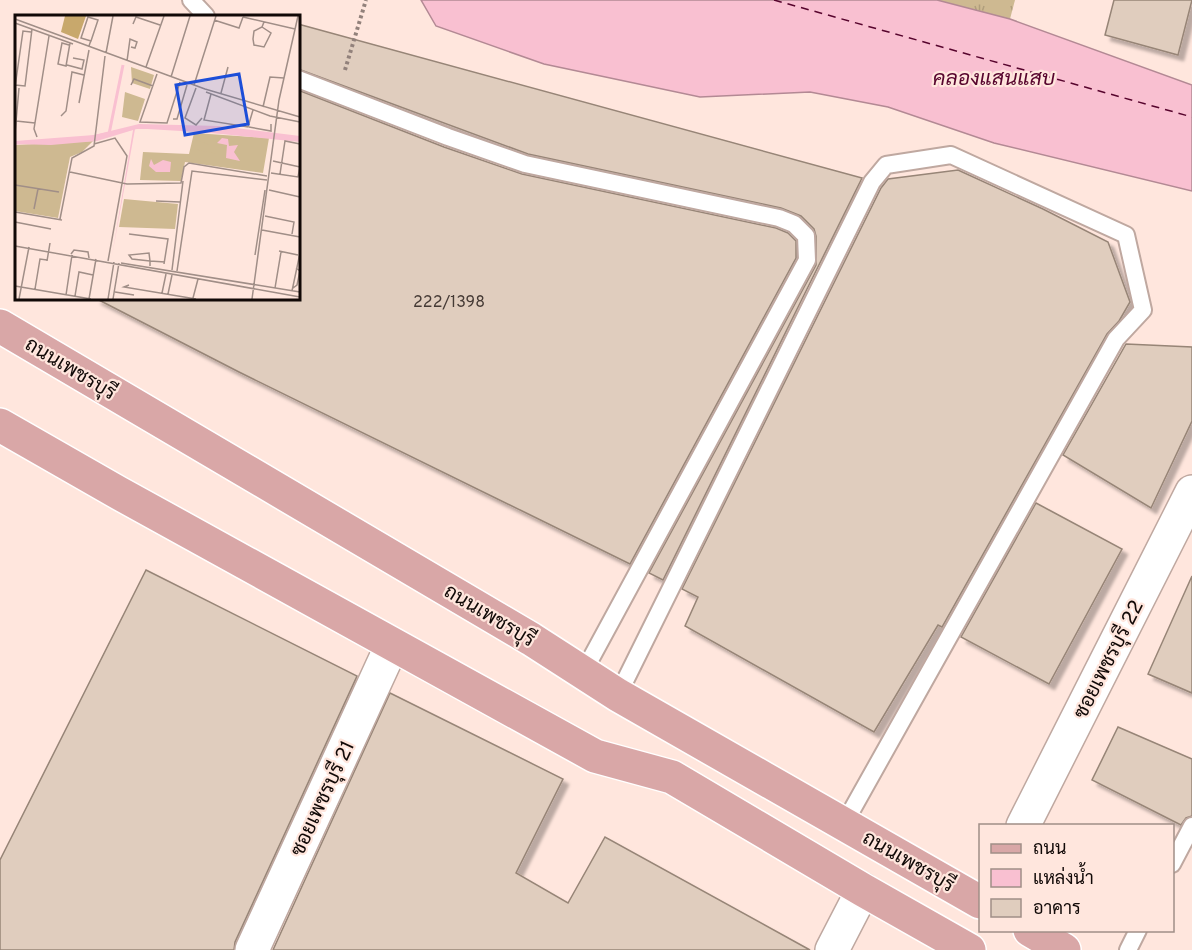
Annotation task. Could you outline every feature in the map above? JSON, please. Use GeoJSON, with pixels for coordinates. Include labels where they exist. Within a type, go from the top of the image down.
{"type":"FeatureCollection","features":[{"type":"Feature","properties":{"kind":"main road","name":"ถนนเพชรบุรี"},"geometry":{"type":"LineString","coordinates":[[0,326],[511,627],[618,695],[979,901]]}},
{"type":"Feature","properties":{"kind":"main road"},"geometry":{"type":"LineString","coordinates":[[0,425],[595,756],[672,777],[969,950]]}},
{"type":"Feature","properties":{"kind":"main road"},"geometry":{"type":"LineString","coordinates":[[1033,932],[1064,950]]}},
{"type":"Feature","properties":{"kind":"street","name":"ซอยเพชรบุรี 22"},"geometry":{"type":"LineString","coordinates":[[1024,824],[1192,492]]}},
{"type":"Feature","properties":{"kind":"street","name":"ซอยเพชรบุรี 21"},"geometry":{"type":"LineString","coordinates":[[252,950],[392,645]]}},
{"type":"Feature","properties":{"kind":"street"},"geometry":{"type":"LineString","coordinates":[[832,950],[863,890]]}},
{"type":"Feature","properties":{"kind":"lane"},"geometry":{"type":"LineString","coordinates":[[190,0],[205,15]]}},
{"type":"Feature","properties":{"kind":"lane"},"geometry":{"type":"LineString","coordinates":[[300,79],[448,137],[525,164],[779,218],[794,224],[806,236],[807,260],[583,673]]}},
{"type":"Feature","properties":{"kind":"lane"},"geometry":{"type":"LineString","coordinates":[[618,695],[872,182],[886,165],[951,155],[1126,235],[1143,310],[1116,339],[844,824]]}},
{"type":"Feature","properties":{"kind":"lane"},"geometry":{"type":"LineString","coordinates":[[1174,862],[1192,826]]}},
{"type":"Feature","properties":{"kind":"lane"},"geometry":{"type":"LineString","coordinates":[[1128,950],[1137,932]]}},
{"type":"Feature","properties":{"kind":"path"},"geometry":{"type":"LineString","coordinates":[[338,94],[366,1]]}},
{"type":"Feature","properties":{"kind":"green space"},"geometry":{"type":"Polygon","coordinates":[[[936,0],[1015,0],[1010,19],[936,0]]]}},
{"type":"Feature","properties":{"kind":"water","name":"คลองแสนแสบ"},"geometry":{"type":"Polygon","coordinates":[[[421,0],[937,0],[1010,19],[1192,85],[1192,191],[994,143],[888,107],[810,92],[700,97],[544,64],[436,26],[421,0]]]}},
{"type":"Feature","properties":{"kind":"building"},"geometry":{"type":"Polygon","coordinates":[[[1114,0],[1192,0],[1178,55],[1105,35],[1114,0]]]}},
{"type":"Feature","properties":{"kind":"building"},"geometry":{"type":"Polygon","coordinates":[[[300,25],[862,178],[663,580],[649,573],[816,265],[814,229],[801,216],[781,208],[528,154],[300,70],[300,25]]]}},
{"type":"Feature","properties":{"kind":"building"},"geometry":{"type":"Polygon","coordinates":[[[300,91],[444,147],[522,174],[776,228],[788,233],[796,241],[796,258],[630,564],[239,372],[99,300],[300,300],[300,91]]]}},
{"type":"Feature","properties":{"kind":"building"},"geometry":{"type":"Polygon","coordinates":[[[958,170],[1108,242],[1130,302],[1119,321],[1107,334],[942,627],[938,625],[874,732],[685,626],[698,597],[682,589],[881,188],[888,179],[958,170]]]}},
{"type":"Feature","properties":{"kind":"building"},"geometry":{"type":"Polygon","coordinates":[[[1126,344],[1192,347],[1192,421],[1151,508],[1063,455],[1126,344]]]}},
{"type":"Feature","properties":{"kind":"building"},"geometry":{"type":"Polygon","coordinates":[[[1036,503],[1122,549],[1049,684],[961,637],[1036,503]]]}},
{"type":"Feature","properties":{"kind":"building"},"geometry":{"type":"Polygon","coordinates":[[[146,570],[357,676],[235,942],[234,950],[0,950],[0,860],[146,570]]]}},
{"type":"Feature","properties":{"kind":"building"},"geometry":{"type":"Polygon","coordinates":[[[1192,576],[1192,693],[1148,674],[1192,576]]]}},
{"type":"Feature","properties":{"kind":"building"},"geometry":{"type":"Polygon","coordinates":[[[390,693],[563,779],[516,873],[568,903],[605,837],[810,950],[273,950],[390,693]]]}},
{"type":"Feature","properties":{"kind":"building"},"geometry":{"type":"Polygon","coordinates":[[[1118,727],[1192,759],[1192,816],[1186,818],[1181,825],[1092,780],[1118,727]]]}},
{"type":"Feature","properties":{"kind":"ferry route"},"geometry":{"type":"LineString","coordinates":[[774,0],[1192,117]]}}]}
